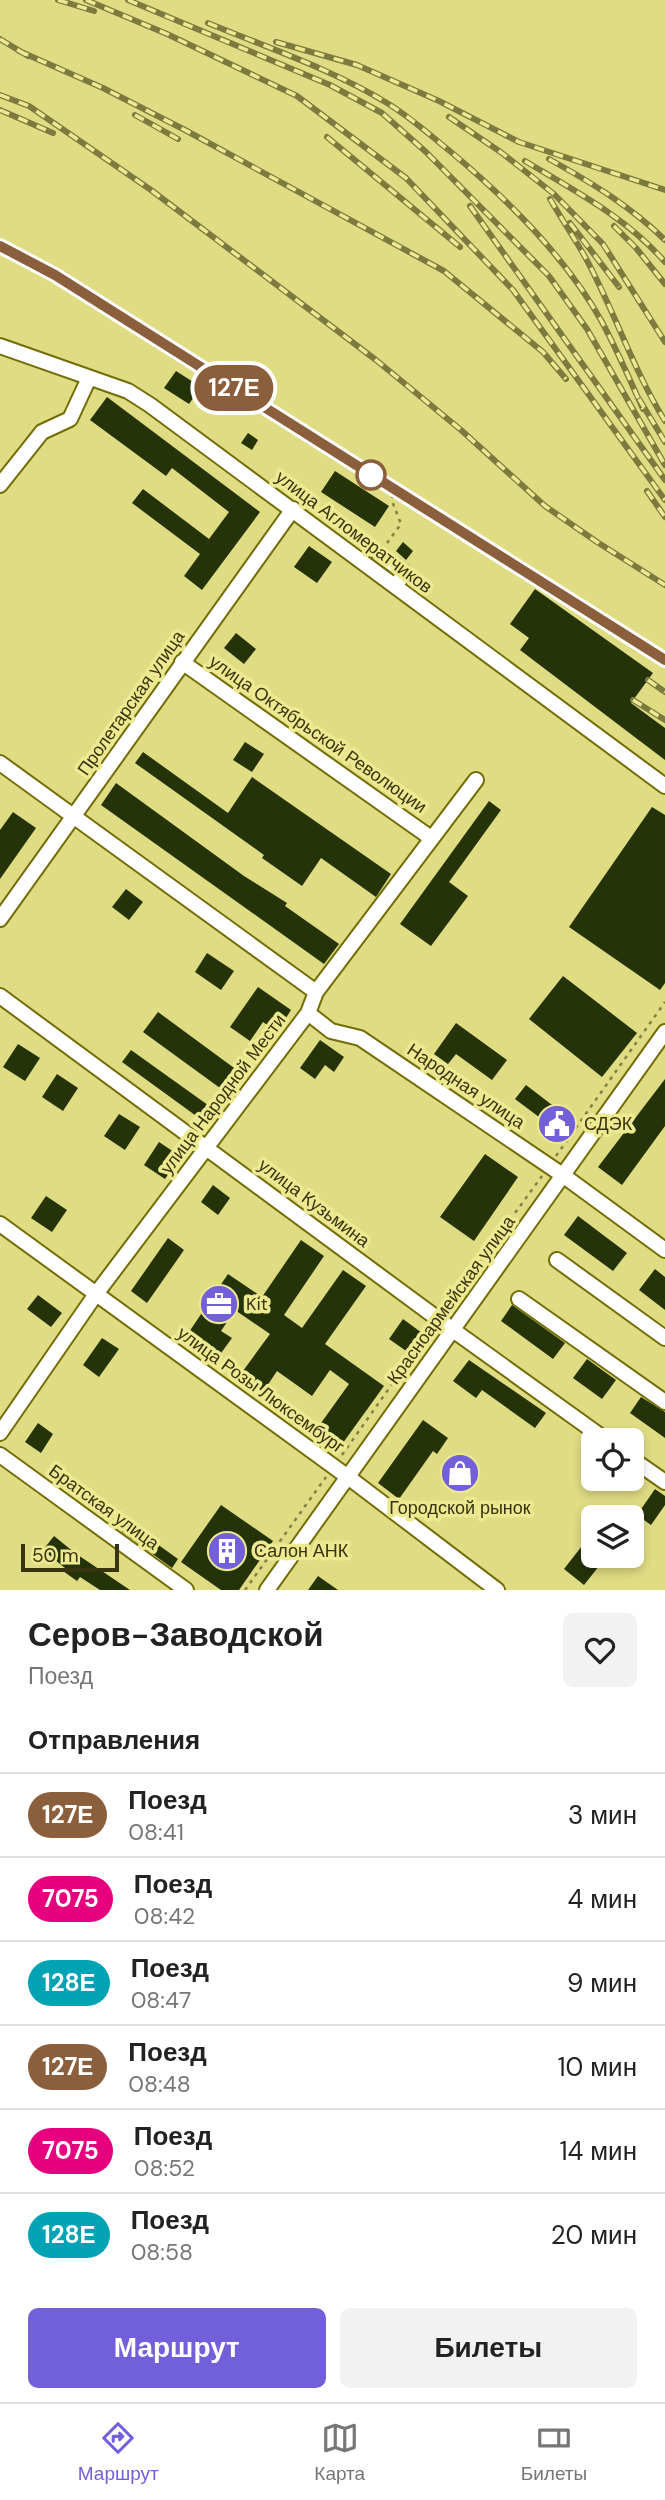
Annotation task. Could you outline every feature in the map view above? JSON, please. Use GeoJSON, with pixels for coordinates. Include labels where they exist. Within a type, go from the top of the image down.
{"type":"FeatureCollection","features":[{"type":"Feature","properties":{"kind":"street","name":"улица Агломератчиков"},"geometry":{"type":"LineString","coordinates":[[0,346],[128,391],[139,398],[665,786]]}},
{"type":"Feature","properties":{"kind":"street"},"geometry":{"type":"LineString","coordinates":[[0,485],[42,432],[69,419],[89,379]]}},
{"type":"Feature","properties":{"kind":"street","name":"Пролетарская улица"},"geometry":{"type":"LineString","coordinates":[[0,919],[293,509]]}},
{"type":"Feature","properties":{"kind":"street"},"geometry":{"type":"LineString","coordinates":[[379,554],[405,573],[395,586]]}},
{"type":"Feature","properties":{"kind":"street","name":"улица Октябрьской Революции"},"geometry":{"type":"LineString","coordinates":[[182,663],[431,838]]}},
{"type":"Feature","properties":{"kind":"street"},"geometry":{"type":"LineString","coordinates":[[0,763],[316,992]]}},
{"type":"Feature","properties":{"kind":"street","name":"улица Народной Мести"},"geometry":{"type":"LineString","coordinates":[[0,1433],[96,1294],[308,1013],[316,992],[476,780]]}},
{"type":"Feature","properties":{"kind":"street","name":"улица Кузьмина"},"geometry":{"type":"LineString","coordinates":[[0,996],[589,1428]]}},
{"type":"Feature","properties":{"kind":"street","name":"Народная улица"},"geometry":{"type":"LineString","coordinates":[[308,1013],[331,1031],[360,1038],[564,1176],[665,1250]]}},
{"type":"Feature","properties":{"kind":"street","name":"Красноармейская улица"},"geometry":{"type":"LineString","coordinates":[[267,1590],[665,1032]]}},
{"type":"Feature","properties":{"kind":"street","name":"улица Розы Люксембург"},"geometry":{"type":"LineString","coordinates":[[0,1224],[348,1477],[497,1590]]}},
{"type":"Feature","properties":{"kind":"street"},"geometry":{"type":"LineString","coordinates":[[557,1260],[665,1338]]}},
{"type":"Feature","properties":{"kind":"street"},"geometry":{"type":"LineString","coordinates":[[519,1299],[665,1402]]}},
{"type":"Feature","properties":{"kind":"street","name":"Братская улица"},"geometry":{"type":"LineString","coordinates":[[0,1455],[186,1590]]}},
{"type":"Feature","properties":{"kind":"street"},"geometry":{"type":"LineString","coordinates":[[644,1467],[665,1482]]}},
{"type":"Feature","properties":{"kind":"path"},"geometry":{"type":"LineString","coordinates":[[379,554],[401,524],[391,501],[393,496]]}},
{"type":"Feature","properties":{"kind":"building"},"geometry":{"type":"Polygon","coordinates":[[[176,371],[201,387],[189,404],[164,388],[176,371]]]}},
{"type":"Feature","properties":{"kind":"building"},"geometry":{"type":"Polygon","coordinates":[[[107,397],[260,512],[202,590],[184,576],[200,554],[132,503],[143,489],[209,539],[229,512],[172,468],[166,476],[90,420],[107,397]]]}},
{"type":"Feature","properties":{"kind":"building"},"geometry":{"type":"Polygon","coordinates":[[[248,433],[258,440],[252,450],[241,443],[248,433]]]}},
{"type":"Feature","properties":{"kind":"building"},"geometry":{"type":"Polygon","coordinates":[[[335,471],[389,506],[375,527],[321,492],[335,471]]]}},
{"type":"Feature","properties":{"kind":"building"},"geometry":{"type":"Polygon","coordinates":[[[403,542],[413,551],[406,560],[396,551],[403,542]]]}},
{"type":"Feature","properties":{"kind":"building"},"geometry":{"type":"Polygon","coordinates":[[[309,546],[332,562],[317,583],[294,567],[309,546]]]}},
{"type":"Feature","properties":{"kind":"building"},"geometry":{"type":"Polygon","coordinates":[[[535,589],[653,673],[631,703],[665,728],[665,760],[520,650],[529,638],[510,624],[535,589]]]}},
{"type":"Feature","properties":{"kind":"building"},"geometry":{"type":"Polygon","coordinates":[[[236,633],[256,649],[244,664],[224,648],[236,633]]]}},
{"type":"Feature","properties":{"kind":"building"},"geometry":{"type":"Polygon","coordinates":[[[245,742],[264,754],[252,772],[233,760],[245,742]]]}},
{"type":"Feature","properties":{"kind":"building"},"geometry":{"type":"Polygon","coordinates":[[[143,752],[228,813],[252,777],[391,874],[376,897],[321,858],[302,886],[262,858],[264,855],[135,763],[143,752]]]}},
{"type":"Feature","properties":{"kind":"building"},"geometry":{"type":"Polygon","coordinates":[[[116,783],[244,876],[287,903],[285,906],[339,944],[324,964],[101,805],[116,783]]]}},
{"type":"Feature","properties":{"kind":"building"},"geometry":{"type":"Polygon","coordinates":[[[489,801],[501,810],[449,882],[468,896],[431,946],[400,924],[489,801]]]}},
{"type":"Feature","properties":{"kind":"building"},"geometry":{"type":"Polygon","coordinates":[[[652,807],[665,815],[665,983],[660,990],[569,927],[652,807]]]}},
{"type":"Feature","properties":{"kind":"building"},"geometry":{"type":"Polygon","coordinates":[[[13,812],[36,828],[0,879],[0,830],[13,812]]]}},
{"type":"Feature","properties":{"kind":"building"},"geometry":{"type":"Polygon","coordinates":[[[126,889],[143,902],[129,920],[112,907],[126,889]]]}},
{"type":"Feature","properties":{"kind":"building"},"geometry":{"type":"Polygon","coordinates":[[[207,953],[234,971],[221,990],[195,972],[207,953]]]}},
{"type":"Feature","properties":{"kind":"building"},"geometry":{"type":"Polygon","coordinates":[[[563,976],[637,1033],[602,1077],[529,1019],[563,976]]]}},
{"type":"Feature","properties":{"kind":"building"},"geometry":{"type":"Polygon","coordinates":[[[258,987],[291,1010],[277,1032],[263,1022],[250,1041],[230,1027],[258,987]]]}},
{"type":"Feature","properties":{"kind":"building"},"geometry":{"type":"Polygon","coordinates":[[[158,1012],[245,1076],[231,1096],[143,1032],[158,1012]]]}},
{"type":"Feature","properties":{"kind":"building"},"geometry":{"type":"Polygon","coordinates":[[[456,1023],[507,1060],[492,1080],[456,1054],[448,1064],[434,1054],[456,1023]]]}},
{"type":"Feature","properties":{"kind":"building"},"geometry":{"type":"Polygon","coordinates":[[[320,1040],[344,1057],[334,1072],[325,1065],[315,1079],[300,1068],[320,1040]]]}},
{"type":"Feature","properties":{"kind":"building"},"geometry":{"type":"Polygon","coordinates":[[[18,1044],[40,1058],[25,1081],[3,1067],[18,1044]]]}},
{"type":"Feature","properties":{"kind":"building"},"geometry":{"type":"Polygon","coordinates":[[[131,1050],[219,1113],[210,1126],[122,1062],[131,1050]]]}},
{"type":"Feature","properties":{"kind":"building"},"geometry":{"type":"Polygon","coordinates":[[[57,1074],[78,1088],[63,1111],[42,1097],[57,1074]]]}},
{"type":"Feature","properties":{"kind":"building"},"geometry":{"type":"Polygon","coordinates":[[[665,1079],[665,1126],[622,1185],[598,1167],[665,1079]]]}},
{"type":"Feature","properties":{"kind":"building"},"geometry":{"type":"Polygon","coordinates":[[[526,1085],[569,1118],[559,1132],[515,1099],[526,1085]]]}},
{"type":"Feature","properties":{"kind":"building"},"geometry":{"type":"Polygon","coordinates":[[[119,1114],[140,1127],[125,1150],[104,1136],[119,1114]]]}},
{"type":"Feature","properties":{"kind":"building"},"geometry":{"type":"Polygon","coordinates":[[[159,1142],[180,1156],[165,1179],[144,1165],[159,1142]]]}},
{"type":"Feature","properties":{"kind":"building"},"geometry":{"type":"Polygon","coordinates":[[[485,1154],[518,1177],[474,1241],[440,1217],[485,1154]]]}},
{"type":"Feature","properties":{"kind":"building"},"geometry":{"type":"Polygon","coordinates":[[[213,1185],[230,1198],[218,1215],[201,1202],[213,1185]]]}},
{"type":"Feature","properties":{"kind":"building"},"geometry":{"type":"Polygon","coordinates":[[[46,1196],[67,1210],[52,1232],[31,1218],[46,1196]]]}},
{"type":"Feature","properties":{"kind":"building"},"geometry":{"type":"Polygon","coordinates":[[[578,1216],[627,1253],[613,1271],[564,1235],[578,1216]]]}},
{"type":"Feature","properties":{"kind":"building"},"geometry":{"type":"Polygon","coordinates":[[[168,1238],[184,1250],[147,1303],[131,1291],[168,1238]]]}},
{"type":"Feature","properties":{"kind":"building"},"geometry":{"type":"Polygon","coordinates":[[[301,1240],[324,1256],[284,1315],[302,1328],[343,1270],[366,1286],[325,1344],[384,1386],[340,1447],[316,1430],[349,1384],[330,1370],[312,1396],[277,1371],[263,1392],[240,1375],[270,1334],[235,1310],[221,1331],[232,1338],[216,1360],[185,1338],[228,1274],[262,1297],[301,1240]]]}},
{"type":"Feature","properties":{"kind":"building"},"geometry":{"type":"Polygon","coordinates":[[[655,1269],[665,1277],[665,1310],[639,1290],[655,1269]]]}},
{"type":"Feature","properties":{"kind":"building"},"geometry":{"type":"Polygon","coordinates":[[[38,1295],[62,1313],[51,1327],[27,1309],[38,1295]]]}},
{"type":"Feature","properties":{"kind":"building"},"geometry":{"type":"Polygon","coordinates":[[[512,1305],[565,1343],[553,1359],[501,1321],[512,1305]]]}},
{"type":"Feature","properties":{"kind":"building"},"geometry":{"type":"Polygon","coordinates":[[[403,1319],[422,1333],[409,1353],[389,1339],[403,1319]]]}},
{"type":"Feature","properties":{"kind":"building"},"geometry":{"type":"Polygon","coordinates":[[[102,1338],[119,1349],[99,1377],[83,1365],[102,1338]]]}},
{"type":"Feature","properties":{"kind":"building"},"geometry":{"type":"Polygon","coordinates":[[[587,1359],[616,1380],[602,1399],[573,1378],[587,1359]]]}},
{"type":"Feature","properties":{"kind":"building"},"geometry":{"type":"Polygon","coordinates":[[[469,1360],[546,1413],[535,1428],[482,1390],[476,1398],[453,1381],[469,1360]]]}},
{"type":"Feature","properties":{"kind":"building"},"geometry":{"type":"Polygon","coordinates":[[[641,1397],[665,1412],[665,1438],[630,1413],[641,1397]]]}},
{"type":"Feature","properties":{"kind":"building"},"geometry":{"type":"Polygon","coordinates":[[[423,1420],[448,1438],[437,1454],[433,1451],[399,1499],[378,1483],[423,1420]]]}},
{"type":"Feature","properties":{"kind":"building"},"geometry":{"type":"Polygon","coordinates":[[[38,1423],[53,1434],[41,1453],[25,1442],[38,1423]]]}},
{"type":"Feature","properties":{"kind":"building"},"geometry":{"type":"Polygon","coordinates":[[[655,1489],[665,1496],[665,1505],[651,1525],[644,1520],[644,1505],[655,1489]]]}},
{"type":"Feature","properties":{"kind":"building","name":"Салон АНК"},"geometry":{"type":"Polygon","coordinates":[[[221,1505],[273,1541],[239,1590],[221,1590],[181,1562],[221,1505]]]}},
{"type":"Feature","properties":{"kind":"building"},"geometry":{"type":"Polygon","coordinates":[[[128,1523],[178,1559],[172,1568],[122,1532],[128,1523]]]}},
{"type":"Feature","properties":{"kind":"building"},"geometry":{"type":"Polygon","coordinates":[[[54,1536],[130,1590],[100,1590],[80,1577],[77,1581],[43,1550],[54,1536]]]}},
{"type":"Feature","properties":{"kind":"building"},"geometry":{"type":"Polygon","coordinates":[[[581,1547],[581,1568],[597,1568],[584,1585],[564,1569],[581,1547]]]}},
{"type":"Feature","properties":{"kind":"building"},"geometry":{"type":"Polygon","coordinates":[[[318,1576],[338,1590],[308,1590],[318,1576]]]}},
{"type":"Feature","properties":{"kind":"railway"},"geometry":{"type":"LineString","coordinates":[[58,0],[94,11]]}},
{"type":"Feature","properties":{"kind":"railway"},"geometry":{"type":"LineString","coordinates":[[86,0],[167,34],[297,96],[406,178],[513,290],[665,500]]}},
{"type":"Feature","properties":{"kind":"railway"},"geometry":{"type":"LineString","coordinates":[[128,0],[330,85],[382,113],[426,152],[549,276],[587,329],[665,465]]}},
{"type":"Feature","properties":{"kind":"railway"},"geometry":{"type":"LineString","coordinates":[[208,23],[322,69],[366,91],[412,120],[472,170],[534,230],[571,275],[602,322],[643,409]]}},
{"type":"Feature","properties":{"kind":"railway"},"geometry":{"type":"LineString","coordinates":[[0,39],[28,56]]}},
{"type":"Feature","properties":{"kind":"railway"},"geometry":{"type":"LineString","coordinates":[[276,42],[357,65],[439,101],[519,142],[665,190]]}},
{"type":"Feature","properties":{"kind":"railway"},"geometry":{"type":"LineString","coordinates":[[19,51],[103,88],[185,130],[444,271],[543,352],[566,379]]}},
{"type":"Feature","properties":{"kind":"railway"},"geometry":{"type":"LineString","coordinates":[[0,95],[29,106],[151,190],[376,360],[461,430],[545,506],[665,585]]}},
{"type":"Feature","properties":{"kind":"railway"},"geometry":{"type":"LineString","coordinates":[[0,110],[53,133]]}},
{"type":"Feature","properties":{"kind":"railway"},"geometry":{"type":"LineString","coordinates":[[135,115],[178,139]]}},
{"type":"Feature","properties":{"kind":"railway"},"geometry":{"type":"LineString","coordinates":[[449,117],[502,153],[554,194],[603,244],[665,342]]}},
{"type":"Feature","properties":{"kind":"railway"},"geometry":{"type":"LineString","coordinates":[[327,137],[460,247]]}},
{"type":"Feature","properties":{"kind":"railway"},"geometry":{"type":"LineString","coordinates":[[549,159],[610,196],[665,240]]}},
{"type":"Feature","properties":{"kind":"railway"},"geometry":{"type":"LineString","coordinates":[[525,161],[617,219],[665,262]]}},
{"type":"Feature","properties":{"kind":"railway"},"geometry":{"type":"LineString","coordinates":[[550,199],[595,275],[653,401],[665,421]]}},
{"type":"Feature","properties":{"kind":"railway"},"geometry":{"type":"LineString","coordinates":[[470,206],[665,480]]}},
{"type":"Feature","properties":{"kind":"railway"},"geometry":{"type":"LineString","coordinates":[[570,223],[619,287]]}},
{"type":"Feature","properties":{"kind":"railway"},"geometry":{"type":"LineString","coordinates":[[614,226],[665,284]]}},
{"type":"Feature","properties":{"kind":"railway"},"geometry":{"type":"LineString","coordinates":[[0,246],[55,275],[665,660]]}},
{"type":"Feature","properties":{"kind":"railway"},"geometry":{"type":"LineString","coordinates":[[639,399],[665,442]]}},
{"type":"Feature","properties":{"kind":"railway"},"geometry":{"type":"LineString","coordinates":[[647,491],[665,517]]}},
{"type":"Feature","properties":{"kind":"railway"},"geometry":{"type":"LineString","coordinates":[[648,680],[665,692]]}},
{"type":"Feature","properties":{"kind":"railway"},"geometry":{"type":"LineString","coordinates":[[633,700],[665,720]]}},
{"type":"Feature","properties":{"kind":"train","name":"127Е"},"geometry":{"type":"LineString","coordinates":[[0,246],[55,275],[665,660]]}},
{"type":"Feature","properties":{"kind":"place","name":"СДЭК"},"geometry":{"type":"Point","coordinates":[557,1124]}},
{"type":"Feature","properties":{"kind":"place","name":"Kit"},"geometry":{"type":"Point","coordinates":[219,1304]}},
{"type":"Feature","properties":{"kind":"place","name":"Городской рынок"},"geometry":{"type":"Point","coordinates":[460,1473]}},
{"type":"Feature","properties":{"kind":"place","name":"Салон АНК"},"geometry":{"type":"Point","coordinates":[227,1551]}}]}
